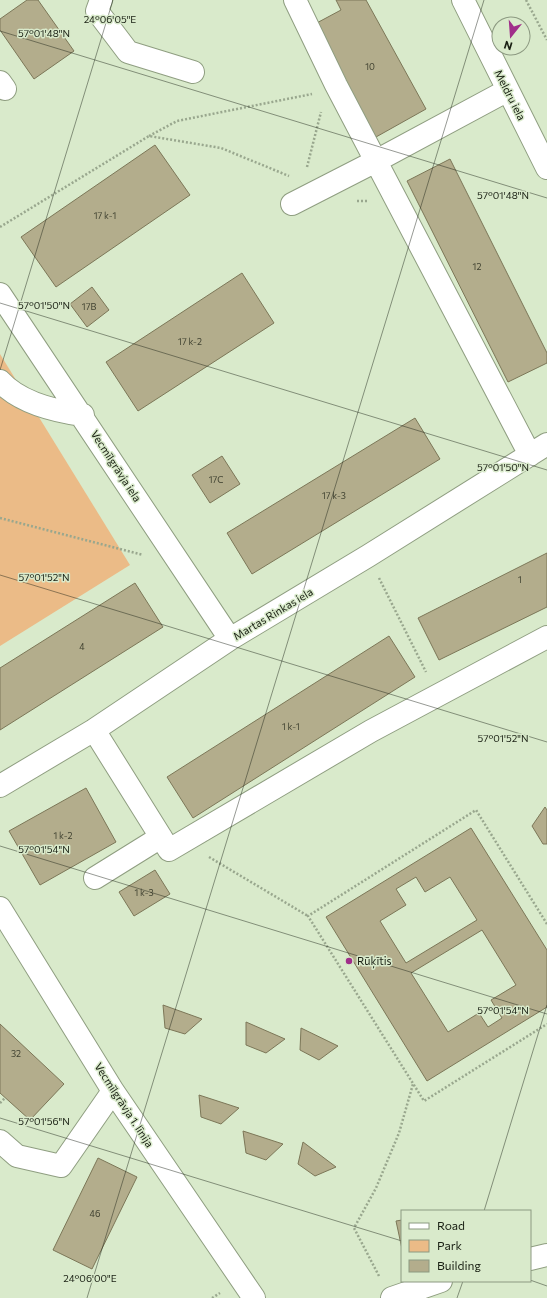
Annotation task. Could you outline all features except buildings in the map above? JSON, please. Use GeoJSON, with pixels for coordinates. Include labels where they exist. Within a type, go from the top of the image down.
{"type":"FeatureCollection","features":[{"type":"Feature","properties":{"kind":"street"},"geometry":{"type":"LineString","coordinates":[[101,0],[97,11],[128,52],[193,72]]}},
{"type":"Feature","properties":{"kind":"street"},"geometry":{"type":"LineString","coordinates":[[295,0],[331,88],[376,161],[539,450]]}},
{"type":"Feature","properties":{"kind":"street","name":"Meldru iela"},"geometry":{"type":"LineString","coordinates":[[463,0],[547,168]]}},
{"type":"Feature","properties":{"kind":"street"},"geometry":{"type":"LineString","coordinates":[[292,204],[309,187],[376,161],[508,90]]}},
{"type":"Feature","properties":{"kind":"street","name":"Vecmīlgrāvja iela"},"geometry":{"type":"LineString","coordinates":[[0,294],[83,415],[230,639]]}},
{"type":"Feature","properties":{"kind":"street"},"geometry":{"type":"LineString","coordinates":[[0,381],[18,394],[39,405],[64,412],[83,415]]}},
{"type":"Feature","properties":{"kind":"street","name":"Martas Rinkas iela"},"geometry":{"type":"LineString","coordinates":[[0,786],[94,730],[230,639],[368,556],[539,450]]}},
{"type":"Feature","properties":{"kind":"street"},"geometry":{"type":"LineString","coordinates":[[94,730],[169,850],[371,731],[547,637]]}},
{"type":"Feature","properties":{"kind":"street"},"geometry":{"type":"LineString","coordinates":[[95,878],[161,837]]}},
{"type":"Feature","properties":{"kind":"street","name":"Vecmīlgrāvja 1. līnija"},"geometry":{"type":"LineString","coordinates":[[0,908],[113,1090],[254,1298]]}},
{"type":"Feature","properties":{"kind":"street"},"geometry":{"type":"LineString","coordinates":[[0,1141],[17,1156],[61,1166],[113,1090]]}},
{"type":"Feature","properties":{"kind":"street"},"geometry":{"type":"LineString","coordinates":[[531,1259],[547,1255]]}},
{"type":"Feature","properties":{"kind":"street"},"geometry":{"type":"LineString","coordinates":[[392,1298],[438,1282]]}},
{"type":"Feature","properties":{"kind":"path"},"geometry":{"type":"LineString","coordinates":[[526,0],[547,40]]}},
{"type":"Feature","properties":{"kind":"path"},"geometry":{"type":"LineString","coordinates":[[0,227],[148,136],[177,121],[331,88],[309,187],[221,148],[148,136]]}},
{"type":"Feature","properties":{"kind":"path"},"geometry":{"type":"LineString","coordinates":[[351,200],[398,202]]}},
{"type":"Feature","properties":{"kind":"path"},"geometry":{"type":"LineString","coordinates":[[0,518],[181,565]]}},
{"type":"Feature","properties":{"kind":"path"},"geometry":{"type":"LineString","coordinates":[[368,556],[438,695]]}},
{"type":"Feature","properties":{"kind":"path"},"geometry":{"type":"LineString","coordinates":[[308,916],[476,810],[547,924]]}},
{"type":"Feature","properties":{"kind":"path"},"geometry":{"type":"LineString","coordinates":[[194,835],[210,859],[308,916],[424,1101],[547,1024]]}},
{"type":"Feature","properties":{"kind":"path"},"geometry":{"type":"LineString","coordinates":[[380,1277],[354,1228],[376,1188],[399,1133],[413,1084]]}},
{"type":"Feature","properties":{"kind":"path"},"geometry":{"type":"LineString","coordinates":[[0,1103],[5,1098]]}},
{"type":"Feature","properties":{"kind":"green space"},"geometry":{"type":"Polygon","coordinates":[[[0,354],[130,565],[0,646],[0,354]]]}},
{"type":"Feature","properties":{"kind":"place","name":"Rūķītis"},"geometry":{"type":"Point","coordinates":[349,961]}}]}
